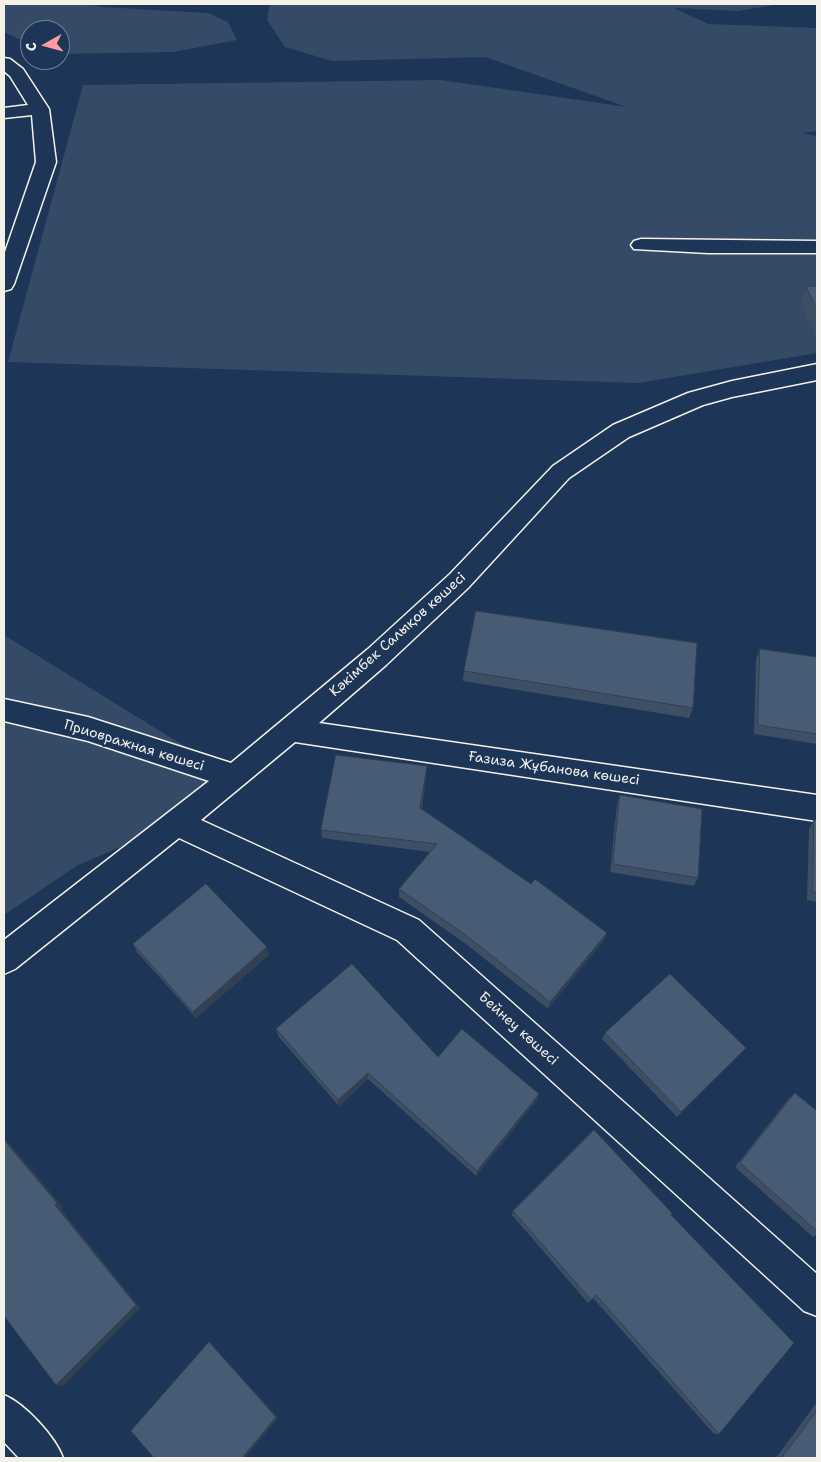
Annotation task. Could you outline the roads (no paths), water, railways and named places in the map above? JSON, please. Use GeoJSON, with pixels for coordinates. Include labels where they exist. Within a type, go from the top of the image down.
{"type":"FeatureCollection","features":[{"type":"Feature","properties":{"kind":"street"},"geometry":{"type":"LineString","coordinates":[[4,63],[17,73],[40,109],[46,162],[4,284]]}},
{"type":"Feature","properties":{"kind":"street"},"geometry":{"type":"LineString","coordinates":[[4,113],[40,109]]}},
{"type":"Feature","properties":{"kind":"street"},"geometry":{"type":"LineString","coordinates":[[641,245],[817,247]]}},
{"type":"Feature","properties":{"kind":"street","name":"Кәкімбек Салықов көшесі"},"geometry":{"type":"LineString","coordinates":[[4,958],[235,777],[377,657],[459,581],[561,472],[621,431],[669,409],[732,389],[817,372]]}},
{"type":"Feature","properties":{"kind":"street","name":"Приовражная көшесі"},"geometry":{"type":"LineString","coordinates":[[4,710],[88,729],[235,777]]}},
{"type":"Feature","properties":{"kind":"street","name":"Ғазиза Жұбанова көшесі"},"geometry":{"type":"LineString","coordinates":[[290,730],[817,808]]}},
{"type":"Feature","properties":{"kind":"street","name":"Бейнеу көшесі"},"geometry":{"type":"LineString","coordinates":[[177,822],[408,930],[817,1298]]}},
{"type":"Feature","properties":{"kind":"street"},"geometry":{"type":"LineString","coordinates":[[4,1414],[44,1458]]}}]}
